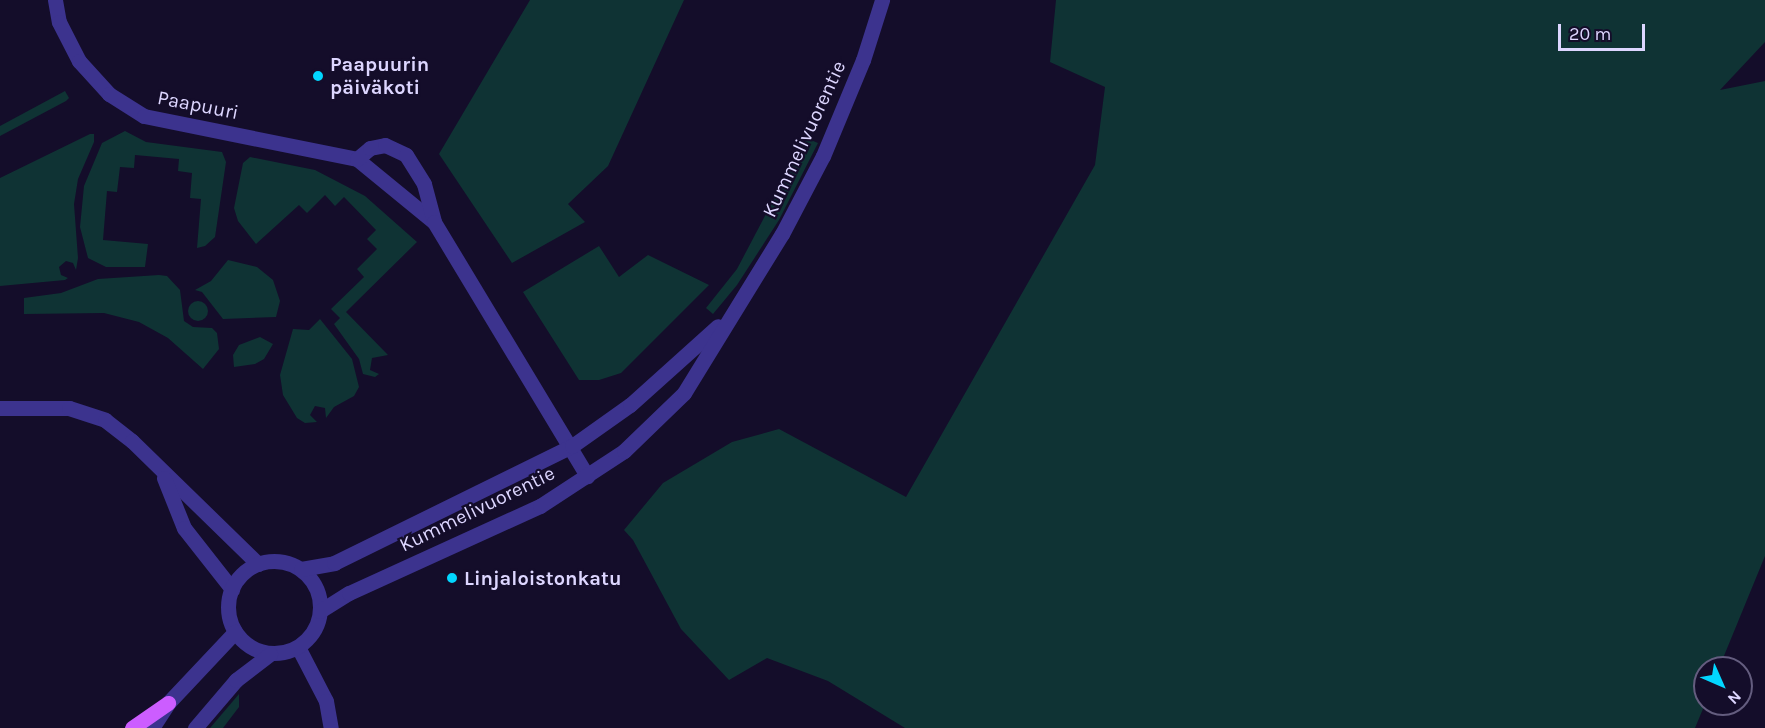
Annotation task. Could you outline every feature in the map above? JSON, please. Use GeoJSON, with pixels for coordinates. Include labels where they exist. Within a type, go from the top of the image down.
{"type":"FeatureCollection","features":[{"type":"Feature","properties":{"kind":"main road"},"geometry":{"type":"LineString","coordinates":[[132,728],[168,703]]}},
{"type":"Feature","properties":{"kind":"street","name":"Paapuuri"},"geometry":{"type":"LineString","coordinates":[[55,0],[59,22],[79,61],[109,94],[144,116],[357,159],[434,222]]}},
{"type":"Feature","properties":{"kind":"street","name":"Kummelivuorentie"},"geometry":{"type":"LineString","coordinates":[[320,611],[350,593],[540,507],[624,451],[684,393],[728,318],[782,234],[823,156],[863,60],[882,0]]}},
{"type":"Feature","properties":{"kind":"street","name":"Paapuuri"},"geometry":{"type":"LineString","coordinates":[[357,159],[370,148],[385,145],[398,149],[424,184],[434,222],[572,446],[587,476]]}},
{"type":"Feature","properties":{"kind":"street","name":"Kummelivuorentie"},"geometry":{"type":"LineString","coordinates":[[301,569],[334,563],[572,446],[630,405],[728,318]]}},
{"type":"Feature","properties":{"kind":"street"},"geometry":{"type":"LineString","coordinates":[[0,408],[69,408],[105,420],[258,564]]}},
{"type":"Feature","properties":{"kind":"street"},"geometry":{"type":"LineString","coordinates":[[162,472],[184,528],[232,589]]}},
{"type":"Feature","properties":{"kind":"street"},"geometry":{"type":"LineString","coordinates":[[195,728],[237,680],[270,654],[298,647],[309,638],[320,611],[316,588],[301,569],[272,561],[258,564],[247,570],[232,589],[230,618],[235,632],[244,643],[270,654]]}},
{"type":"Feature","properties":{"kind":"street"},"geometry":{"type":"LineString","coordinates":[[152,728],[168,703],[235,632]]}},
{"type":"Feature","properties":{"kind":"street"},"geometry":{"type":"LineString","coordinates":[[298,647],[326,701],[331,728]]}},
{"type":"Feature","properties":{"kind":"green space"},"geometry":{"type":"Polygon","coordinates":[[[530,0],[684,0],[608,166],[568,204],[585,222],[512,263],[439,154],[530,0]]]}},
{"type":"Feature","properties":{"kind":"green space"},"geometry":{"type":"Polygon","coordinates":[[[1056,0],[1765,0],[1765,42],[1720,90],[1765,81],[1765,556],[1724,656],[1693,656],[1693,716],[1700,716],[1695,728],[905,728],[828,681],[767,658],[729,680],[681,629],[633,540],[624,530],[663,483],[732,442],[779,429],[906,497],[1095,165],[1105,87],[1050,62],[1056,0]]]}},
{"type":"Feature","properties":{"kind":"green space"},"geometry":{"type":"Polygon","coordinates":[[[65,91],[69,98],[66,101],[0,136],[0,126],[65,91]]]}},
{"type":"Feature","properties":{"kind":"green space"},"geometry":{"type":"Polygon","coordinates":[[[125,131],[146,142],[222,152],[226,162],[215,237],[205,246],[197,248],[201,199],[190,198],[192,173],[178,171],[179,159],[135,155],[134,168],[120,167],[117,192],[107,191],[103,240],[148,244],[145,267],[106,267],[88,258],[80,227],[84,186],[102,143],[125,131]]]}},
{"type":"Feature","properties":{"kind":"green space"},"geometry":{"type":"Polygon","coordinates":[[[94,134],[94,142],[78,179],[74,204],[78,258],[76,270],[73,263],[66,261],[59,267],[61,275],[68,278],[65,280],[0,286],[0,178],[94,134]]]}},
{"type":"Feature","properties":{"kind":"green space"},"geometry":{"type":"Polygon","coordinates":[[[806,138],[818,143],[779,220],[737,285],[713,314],[706,308],[737,269],[806,138]]]}},
{"type":"Feature","properties":{"kind":"green space"},"geometry":{"type":"Polygon","coordinates":[[[250,157],[315,170],[365,196],[417,242],[346,312],[388,355],[372,358],[370,370],[379,374],[375,377],[363,374],[359,359],[334,324],[340,318],[331,309],[364,277],[357,269],[377,249],[367,239],[376,230],[344,197],[335,206],[325,195],[307,213],[299,205],[256,244],[238,221],[234,208],[243,163],[250,157]]]}},
{"type":"Feature","properties":{"kind":"green space"},"geometry":{"type":"Polygon","coordinates":[[[599,246],[619,277],[648,255],[709,285],[621,373],[599,380],[579,380],[523,292],[599,246]]]}},
{"type":"Feature","properties":{"kind":"green space"},"geometry":{"type":"Polygon","coordinates":[[[228,260],[257,267],[273,280],[280,301],[276,317],[223,319],[202,292],[195,290],[211,281],[228,260]]]}},
{"type":"Feature","properties":{"kind":"green space"},"geometry":{"type":"Polygon","coordinates":[[[167,276],[180,290],[184,321],[193,327],[212,328],[217,333],[219,349],[203,369],[168,338],[139,322],[104,313],[24,314],[24,298],[61,293],[98,279],[167,276]]]}},
{"type":"Feature","properties":{"kind":"green space"},"geometry":{"type":"Polygon","coordinates":[[[198,301],[205,304],[208,311],[205,318],[198,321],[191,318],[188,311],[191,304],[198,301]]]}},
{"type":"Feature","properties":{"kind":"green space"},"geometry":{"type":"Polygon","coordinates":[[[320,319],[352,359],[359,387],[354,396],[334,407],[326,418],[325,408],[315,406],[310,415],[317,422],[305,423],[297,418],[283,395],[280,375],[293,329],[309,330],[320,319]]]}},
{"type":"Feature","properties":{"kind":"green space"},"geometry":{"type":"Polygon","coordinates":[[[260,337],[273,344],[264,359],[255,364],[234,367],[233,355],[239,345],[260,337]]]}},
{"type":"Feature","properties":{"kind":"green space"},"geometry":{"type":"Polygon","coordinates":[[[239,694],[239,707],[223,728],[210,728],[239,694]]]}},
{"type":"Feature","properties":{"kind":"place","name":"Paapuurin päiväkoti"},"geometry":{"type":"Point","coordinates":[318,76]}},
{"type":"Feature","properties":{"kind":"place","name":"Linjaloistonkatu"},"geometry":{"type":"Point","coordinates":[452,578]}}]}
